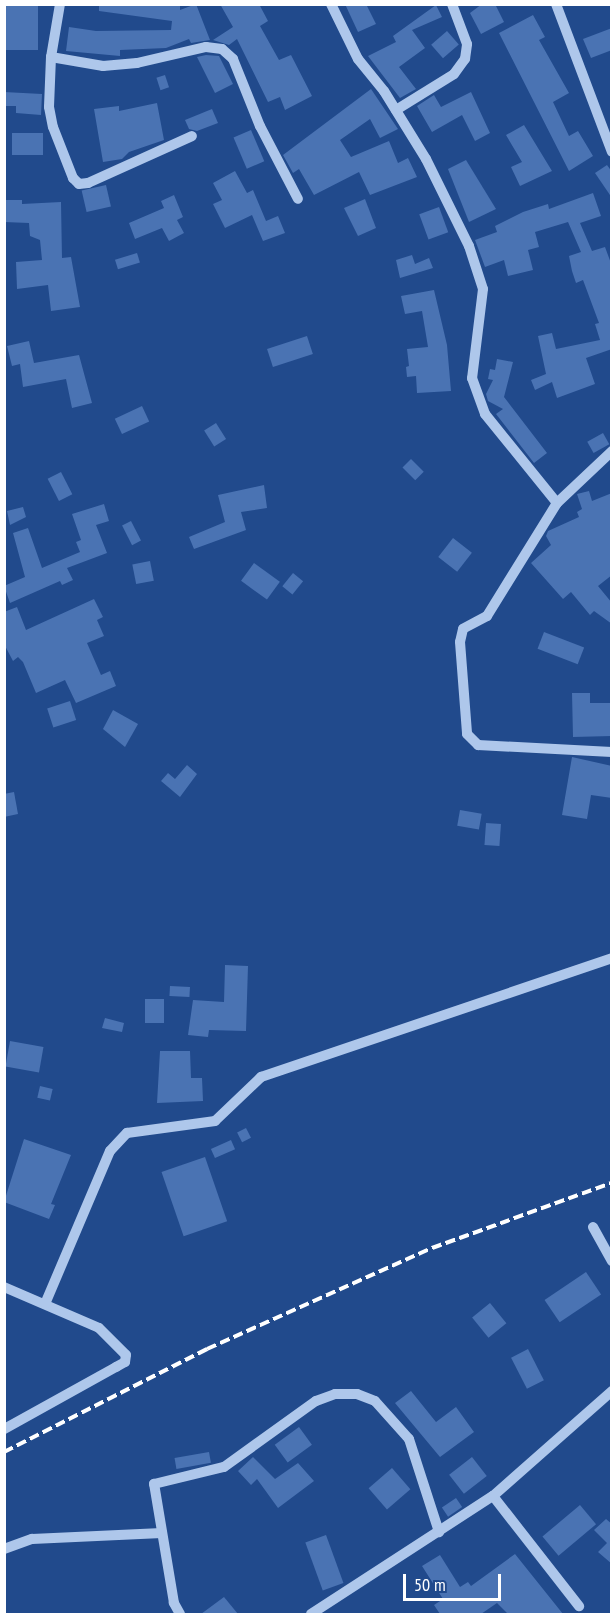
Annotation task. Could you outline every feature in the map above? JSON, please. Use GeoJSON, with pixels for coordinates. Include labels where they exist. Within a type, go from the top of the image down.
{"type":"FeatureCollection","features":[{"type":"Feature","properties":{"kind":"street"},"geometry":{"type":"LineString","coordinates":[[60,4],[51,57],[53,127],[73,178],[79,184],[192,136]]}},
{"type":"Feature","properties":{"kind":"street"},"geometry":{"type":"LineString","coordinates":[[331,4],[358,59],[396,110],[426,159],[459,226],[483,289],[472,378],[485,414],[557,503]]}},
{"type":"Feature","properties":{"kind":"street"},"geometry":{"type":"LineString","coordinates":[[396,110],[454,74],[465,59],[467,44],[452,4]]}},
{"type":"Feature","properties":{"kind":"street"},"geometry":{"type":"LineString","coordinates":[[556,4],[612,152]]}},
{"type":"Feature","properties":{"kind":"street"},"geometry":{"type":"LineString","coordinates":[[51,57],[103,66],[137,63],[206,47],[222,49],[233,59],[260,126],[298,199]]}},
{"type":"Feature","properties":{"kind":"street"},"geometry":{"type":"LineString","coordinates":[[612,451],[557,503],[487,616],[464,628],[460,642],[467,734],[478,745],[612,752]]}},
{"type":"Feature","properties":{"kind":"street"},"geometry":{"type":"LineString","coordinates":[[45,1304],[110,1151],[128,1133],[215,1121],[261,1077],[612,958]]}},
{"type":"Feature","properties":{"kind":"street"},"geometry":{"type":"LineString","coordinates":[[593,1227],[612,1262]]}},
{"type":"Feature","properties":{"kind":"street"},"geometry":{"type":"LineString","coordinates":[[4,1287],[99,1328],[115,1340],[126,1355],[125,1362],[4,1429]]}},
{"type":"Feature","properties":{"kind":"street"},"geometry":{"type":"LineString","coordinates":[[311,1614],[493,1496],[612,1391]]}},
{"type":"Feature","properties":{"kind":"street"},"geometry":{"type":"LineString","coordinates":[[180,1614],[174,1602],[154,1484],[224,1467],[316,1401],[335,1394],[357,1394],[375,1401],[410,1439],[439,1532]]}},
{"type":"Feature","properties":{"kind":"street"},"geometry":{"type":"LineString","coordinates":[[493,1496],[579,1606]]}},
{"type":"Feature","properties":{"kind":"street"},"geometry":{"type":"LineString","coordinates":[[4,1549],[32,1539],[162,1533]]}},
{"type":"Feature","properties":{"kind":"building"},"geometry":{"type":"Polygon","coordinates":[[[4,4],[38,4],[38,50],[4,50],[4,4]]]}},
{"type":"Feature","properties":{"kind":"building"},"geometry":{"type":"Polygon","coordinates":[[[99,4],[180,4],[180,10],[196,4],[210,40],[191,43],[189,39],[166,48],[120,50],[120,56],[66,51],[69,27],[96,31],[171,30],[172,21],[99,11],[99,4]]]}},
{"type":"Feature","properties":{"kind":"building"},"geometry":{"type":"Polygon","coordinates":[[[220,4],[259,4],[268,21],[260,26],[279,60],[291,55],[312,96],[285,110],[280,97],[268,102],[237,39],[229,45],[213,40],[233,27],[220,4]]]}},
{"type":"Feature","properties":{"kind":"building"},"geometry":{"type":"Polygon","coordinates":[[[345,4],[366,4],[376,24],[358,32],[345,4]]]}},
{"type":"Feature","properties":{"kind":"building"},"geometry":{"type":"Polygon","coordinates":[[[482,4],[495,4],[504,22],[481,34],[470,13],[482,4]]]}},
{"type":"Feature","properties":{"kind":"building"},"geometry":{"type":"Polygon","coordinates":[[[436,5],[442,17],[412,30],[425,48],[399,67],[416,89],[400,98],[368,56],[396,42],[393,36],[436,5]]]}},
{"type":"Feature","properties":{"kind":"building"},"geometry":{"type":"Polygon","coordinates":[[[533,15],[545,37],[539,40],[569,93],[553,102],[569,136],[578,131],[593,156],[569,171],[499,33],[533,15]]]}},
{"type":"Feature","properties":{"kind":"building"},"geometry":{"type":"Polygon","coordinates":[[[612,28],[612,50],[591,58],[583,39],[612,28]]]}},
{"type":"Feature","properties":{"kind":"building"},"geometry":{"type":"Polygon","coordinates":[[[447,31],[459,45],[443,58],[431,45],[447,31]]]}},
{"type":"Feature","properties":{"kind":"building"},"geometry":{"type":"Polygon","coordinates":[[[219,56],[233,84],[215,93],[197,57],[219,56]]]}},
{"type":"Feature","properties":{"kind":"building"},"geometry":{"type":"Polygon","coordinates":[[[165,75],[169,87],[160,90],[156,78],[165,75]]]}},
{"type":"Feature","properties":{"kind":"building"},"geometry":{"type":"Polygon","coordinates":[[[371,89],[398,129],[380,138],[370,119],[340,140],[351,157],[389,141],[398,163],[408,158],[417,177],[370,195],[359,172],[314,195],[299,169],[293,173],[283,155],[371,89]]]}},
{"type":"Feature","properties":{"kind":"building"},"geometry":{"type":"Polygon","coordinates":[[[4,92],[42,94],[41,115],[16,113],[16,106],[4,106],[4,92]]]}},
{"type":"Feature","properties":{"kind":"building"},"geometry":{"type":"Polygon","coordinates":[[[471,92],[490,133],[475,141],[462,115],[432,132],[417,106],[434,95],[441,107],[471,92]]]}},
{"type":"Feature","properties":{"kind":"building"},"geometry":{"type":"Polygon","coordinates":[[[157,103],[164,140],[129,152],[122,159],[103,162],[94,109],[119,106],[119,111],[157,103]]]}},
{"type":"Feature","properties":{"kind":"building"},"geometry":{"type":"Polygon","coordinates":[[[212,109],[218,123],[197,131],[189,129],[185,120],[212,109]]]}},
{"type":"Feature","properties":{"kind":"building"},"geometry":{"type":"Polygon","coordinates":[[[524,125],[552,171],[520,186],[511,167],[522,162],[506,135],[524,125]]]}},
{"type":"Feature","properties":{"kind":"building"},"geometry":{"type":"Polygon","coordinates":[[[251,130],[264,161],[247,169],[234,137],[251,130]]]}},
{"type":"Feature","properties":{"kind":"building"},"geometry":{"type":"Polygon","coordinates":[[[12,133],[43,133],[43,155],[12,155],[12,133]]]}},
{"type":"Feature","properties":{"kind":"building"},"geometry":{"type":"Polygon","coordinates":[[[466,160],[496,209],[469,222],[448,169],[466,160]]]}},
{"type":"Feature","properties":{"kind":"building"},"geometry":{"type":"Polygon","coordinates":[[[607,165],[612,172],[612,198],[595,173],[607,165]]]}},
{"type":"Feature","properties":{"kind":"building"},"geometry":{"type":"Polygon","coordinates":[[[235,171],[247,193],[253,190],[266,221],[278,216],[285,233],[263,241],[252,215],[225,228],[213,204],[222,200],[213,183],[235,171]]]}},
{"type":"Feature","properties":{"kind":"building"},"geometry":{"type":"Polygon","coordinates":[[[106,185],[111,206],[87,212],[82,191],[106,185]]]}},
{"type":"Feature","properties":{"kind":"building"},"geometry":{"type":"Polygon","coordinates":[[[593,193],[601,216],[580,223],[592,251],[605,247],[612,266],[612,349],[586,358],[595,384],[557,398],[552,382],[535,390],[531,380],[546,374],[538,336],[552,333],[556,349],[600,340],[595,324],[599,323],[583,280],[576,283],[572,271],[569,256],[581,252],[568,222],[535,232],[539,247],[528,250],[533,270],[508,276],[504,260],[485,267],[475,240],[497,232],[495,226],[523,212],[548,204],[549,209],[593,193]]]}},
{"type":"Feature","properties":{"kind":"building"},"geometry":{"type":"Polygon","coordinates":[[[174,195],[183,217],[177,220],[184,233],[169,241],[162,228],[135,239],[129,223],[164,208],[161,201],[174,195]]]}},
{"type":"Feature","properties":{"kind":"building"},"geometry":{"type":"Polygon","coordinates":[[[365,199],[376,228],[358,236],[344,208],[365,199]]]}},
{"type":"Feature","properties":{"kind":"building"},"geometry":{"type":"Polygon","coordinates":[[[4,200],[22,200],[22,204],[61,202],[62,258],[71,257],[80,307],[51,311],[48,285],[17,289],[16,262],[42,260],[40,240],[30,236],[29,223],[4,222],[4,200]]]}},
{"type":"Feature","properties":{"kind":"building"},"geometry":{"type":"Polygon","coordinates":[[[439,207],[448,232],[429,240],[419,214],[439,207]]]}},
{"type":"Feature","properties":{"kind":"building"},"geometry":{"type":"Polygon","coordinates":[[[137,253],[140,263],[118,269],[115,260],[137,253]]]}},
{"type":"Feature","properties":{"kind":"building"},"geometry":{"type":"Polygon","coordinates":[[[412,255],[415,264],[429,258],[433,268],[400,278],[396,260],[412,255]]]}},
{"type":"Feature","properties":{"kind":"building"},"geometry":{"type":"Polygon","coordinates":[[[434,290],[447,345],[451,391],[417,393],[416,376],[407,377],[406,367],[409,366],[407,349],[428,347],[422,311],[405,314],[401,296],[434,290]]]}},
{"type":"Feature","properties":{"kind":"building"},"geometry":{"type":"Polygon","coordinates":[[[307,336],[313,354],[273,367],[267,349],[307,336]]]}},
{"type":"Feature","properties":{"kind":"building"},"geometry":{"type":"Polygon","coordinates":[[[29,341],[34,363],[79,355],[92,403],[72,408],[66,379],[23,387],[20,364],[12,366],[7,346],[29,341]]]}},
{"type":"Feature","properties":{"kind":"building"},"geometry":{"type":"Polygon","coordinates":[[[497,359],[513,362],[504,397],[547,453],[534,463],[496,414],[503,409],[488,401],[486,394],[493,380],[488,379],[490,369],[495,370],[497,359]]]}},
{"type":"Feature","properties":{"kind":"building"},"geometry":{"type":"Polygon","coordinates":[[[142,406],[149,421],[122,434],[115,419],[142,406]]]}},
{"type":"Feature","properties":{"kind":"building"},"geometry":{"type":"Polygon","coordinates":[[[216,423],[226,439],[214,447],[204,430],[216,423]]]}},
{"type":"Feature","properties":{"kind":"building"},"geometry":{"type":"Polygon","coordinates":[[[603,433],[609,444],[594,453],[587,442],[603,433]]]}},
{"type":"Feature","properties":{"kind":"building"},"geometry":{"type":"Polygon","coordinates":[[[411,459],[424,472],[415,480],[403,467],[411,459]]]}},
{"type":"Feature","properties":{"kind":"building"},"geometry":{"type":"Polygon","coordinates":[[[61,472],[72,494],[59,501],[48,479],[61,472]]]}},
{"type":"Feature","properties":{"kind":"building"},"geometry":{"type":"Polygon","coordinates":[[[264,485],[267,508],[241,512],[246,530],[194,549],[189,537],[225,522],[218,495],[264,485]]]}},
{"type":"Feature","properties":{"kind":"building"},"geometry":{"type":"Polygon","coordinates":[[[589,491],[592,501],[612,493],[612,575],[598,586],[612,603],[612,624],[594,611],[590,615],[571,592],[563,599],[531,563],[551,545],[546,536],[548,531],[579,517],[577,512],[582,509],[577,494],[589,491]]]}},
{"type":"Feature","properties":{"kind":"building"},"geometry":{"type":"Polygon","coordinates":[[[104,504],[109,521],[96,525],[107,553],[67,568],[73,580],[62,585],[60,581],[10,603],[4,586],[25,577],[13,533],[28,528],[42,568],[80,552],[76,542],[81,540],[72,514],[104,504]]]}},
{"type":"Feature","properties":{"kind":"building"},"geometry":{"type":"Polygon","coordinates":[[[23,507],[26,517],[10,525],[7,511],[23,507]]]}},
{"type":"Feature","properties":{"kind":"building"},"geometry":{"type":"Polygon","coordinates":[[[131,521],[141,541],[132,545],[122,526],[131,521]]]}},
{"type":"Feature","properties":{"kind":"building"},"geometry":{"type":"Polygon","coordinates":[[[453,538],[472,553],[457,572],[438,557],[453,538]]]}},
{"type":"Feature","properties":{"kind":"building"},"geometry":{"type":"Polygon","coordinates":[[[150,561],[154,581],[136,584],[132,564],[150,561]]]}},
{"type":"Feature","properties":{"kind":"building"},"geometry":{"type":"Polygon","coordinates":[[[254,563],[280,582],[267,600],[241,581],[254,563]]]}},
{"type":"Feature","properties":{"kind":"building"},"geometry":{"type":"Polygon","coordinates":[[[293,573],[303,581],[292,594],[282,586],[293,573]]]}},
{"type":"Feature","properties":{"kind":"building"},"geometry":{"type":"Polygon","coordinates":[[[94,599],[103,617],[97,620],[104,636],[87,643],[101,675],[110,671],[116,686],[76,703],[65,680],[36,693],[23,662],[18,657],[13,661],[4,644],[4,612],[17,607],[26,630],[94,599]]]}},
{"type":"Feature","properties":{"kind":"building"},"geometry":{"type":"Polygon","coordinates":[[[544,632],[584,647],[578,664],[538,649],[544,632]]]}},
{"type":"Feature","properties":{"kind":"building"},"geometry":{"type":"Polygon","coordinates":[[[572,693],[590,693],[590,703],[612,703],[612,736],[573,737],[572,693]]]}},
{"type":"Feature","properties":{"kind":"building"},"geometry":{"type":"Polygon","coordinates":[[[70,701],[76,720],[53,727],[47,708],[70,701]]]}},
{"type":"Feature","properties":{"kind":"building"},"geometry":{"type":"Polygon","coordinates":[[[113,710],[138,724],[125,747],[103,729],[113,710]]]}},
{"type":"Feature","properties":{"kind":"building"},"geometry":{"type":"Polygon","coordinates":[[[572,757],[612,766],[612,798],[591,795],[587,819],[562,815],[572,757]]]}},
{"type":"Feature","properties":{"kind":"building"},"geometry":{"type":"Polygon","coordinates":[[[187,765],[197,774],[180,797],[161,781],[168,773],[175,779],[187,765]]]}},
{"type":"Feature","properties":{"kind":"building"},"geometry":{"type":"Polygon","coordinates":[[[14,792],[18,814],[4,817],[4,794],[14,792]]]}},
{"type":"Feature","properties":{"kind":"building"},"geometry":{"type":"Polygon","coordinates":[[[460,810],[482,814],[479,830],[457,826],[460,810]]]}},
{"type":"Feature","properties":{"kind":"building"},"geometry":{"type":"Polygon","coordinates":[[[486,823],[501,824],[499,846],[484,845],[486,823]]]}},
{"type":"Feature","properties":{"kind":"building"},"geometry":{"type":"Polygon","coordinates":[[[225,965],[248,966],[246,1031],[209,1030],[208,1037],[188,1035],[193,1000],[224,1002],[225,965]]]}},
{"type":"Feature","properties":{"kind":"building"},"geometry":{"type":"Polygon","coordinates":[[[170,986],[190,987],[189,997],[169,996],[170,986]]]}},
{"type":"Feature","properties":{"kind":"building"},"geometry":{"type":"Polygon","coordinates":[[[145,999],[164,999],[164,1023],[145,1023],[145,999]]]}},
{"type":"Feature","properties":{"kind":"building"},"geometry":{"type":"Polygon","coordinates":[[[105,1018],[124,1023],[122,1032],[102,1028],[105,1018]]]}},
{"type":"Feature","properties":{"kind":"building"},"geometry":{"type":"Polygon","coordinates":[[[10,1041],[43,1047],[39,1073],[5,1067],[10,1041]]]}},
{"type":"Feature","properties":{"kind":"building"},"geometry":{"type":"Polygon","coordinates":[[[160,1051],[190,1051],[191,1078],[202,1078],[203,1101],[157,1103],[160,1051]]]}},
{"type":"Feature","properties":{"kind":"building"},"geometry":{"type":"Polygon","coordinates":[[[40,1086],[53,1089],[50,1101],[37,1098],[40,1086]]]}},
{"type":"Feature","properties":{"kind":"building"},"geometry":{"type":"Polygon","coordinates":[[[246,1128],[251,1138],[242,1142],[237,1133],[246,1128]]]}},
{"type":"Feature","properties":{"kind":"building"},"geometry":{"type":"Polygon","coordinates":[[[24,1139],[71,1155],[51,1204],[55,1205],[49,1219],[4,1202],[24,1139]]]}},
{"type":"Feature","properties":{"kind":"building"},"geometry":{"type":"Polygon","coordinates":[[[231,1140],[235,1149],[215,1158],[211,1149],[231,1140]]]}},
{"type":"Feature","properties":{"kind":"building"},"geometry":{"type":"Polygon","coordinates":[[[205,1157],[227,1221],[184,1236],[162,1172],[205,1157]]]}},
{"type":"Feature","properties":{"kind":"building"},"geometry":{"type":"Polygon","coordinates":[[[586,1272],[601,1294],[560,1322],[545,1300],[586,1272]]]}},
{"type":"Feature","properties":{"kind":"building"},"geometry":{"type":"Polygon","coordinates":[[[490,1303],[506,1323],[488,1338],[472,1317],[490,1303]]]}},
{"type":"Feature","properties":{"kind":"building"},"geometry":{"type":"Polygon","coordinates":[[[528,1349],[544,1380],[527,1389],[511,1358],[528,1349]]]}},
{"type":"Feature","properties":{"kind":"building"},"geometry":{"type":"Polygon","coordinates":[[[411,1391],[436,1422],[456,1407],[474,1432],[440,1457],[395,1403],[411,1391]]]}},
{"type":"Feature","properties":{"kind":"building"},"geometry":{"type":"Polygon","coordinates":[[[299,1427],[312,1445],[288,1462],[275,1445],[299,1427]]]}},
{"type":"Feature","properties":{"kind":"building"},"geometry":{"type":"Polygon","coordinates":[[[209,1452],[211,1463],[176,1469],[175,1458],[209,1452]]]}},
{"type":"Feature","properties":{"kind":"building"},"geometry":{"type":"Polygon","coordinates":[[[253,1457],[275,1479],[298,1463],[314,1481],[278,1508],[257,1479],[251,1485],[238,1471],[253,1457]]]}},
{"type":"Feature","properties":{"kind":"building"},"geometry":{"type":"Polygon","coordinates":[[[472,1457],[487,1476],[464,1494],[449,1475],[472,1457]]]}},
{"type":"Feature","properties":{"kind":"building"},"geometry":{"type":"Polygon","coordinates":[[[392,1468],[410,1489],[387,1509],[369,1488],[392,1468]]]}},
{"type":"Feature","properties":{"kind":"building"},"geometry":{"type":"Polygon","coordinates":[[[456,1498],[462,1507],[448,1517],[442,1508],[456,1498]]]}},
{"type":"Feature","properties":{"kind":"building"},"geometry":{"type":"Polygon","coordinates":[[[580,1505],[596,1524],[559,1556],[542,1536],[580,1505]]]}},
{"type":"Feature","properties":{"kind":"building"},"geometry":{"type":"Polygon","coordinates":[[[606,1519],[612,1524],[612,1564],[598,1552],[607,1543],[594,1530],[606,1519]]]}},
{"type":"Feature","properties":{"kind":"building"},"geometry":{"type":"Polygon","coordinates":[[[326,1535],[343,1583],[323,1590],[305,1543],[326,1535]]]}},
{"type":"Feature","properties":{"kind":"building"},"geometry":{"type":"Polygon","coordinates":[[[515,1554],[563,1614],[508,1614],[497,1603],[481,1614],[440,1614],[434,1605],[443,1599],[422,1566],[440,1555],[460,1587],[468,1582],[471,1586],[515,1554]]]}},
{"type":"Feature","properties":{"kind":"building"},"geometry":{"type":"Polygon","coordinates":[[[224,1597],[238,1614],[201,1614],[224,1597]]]}},
{"type":"Feature","properties":{"kind":"railway"},"geometry":{"type":"LineString","coordinates":[[4,1452],[207,1349],[432,1248],[612,1183]]}}]}
